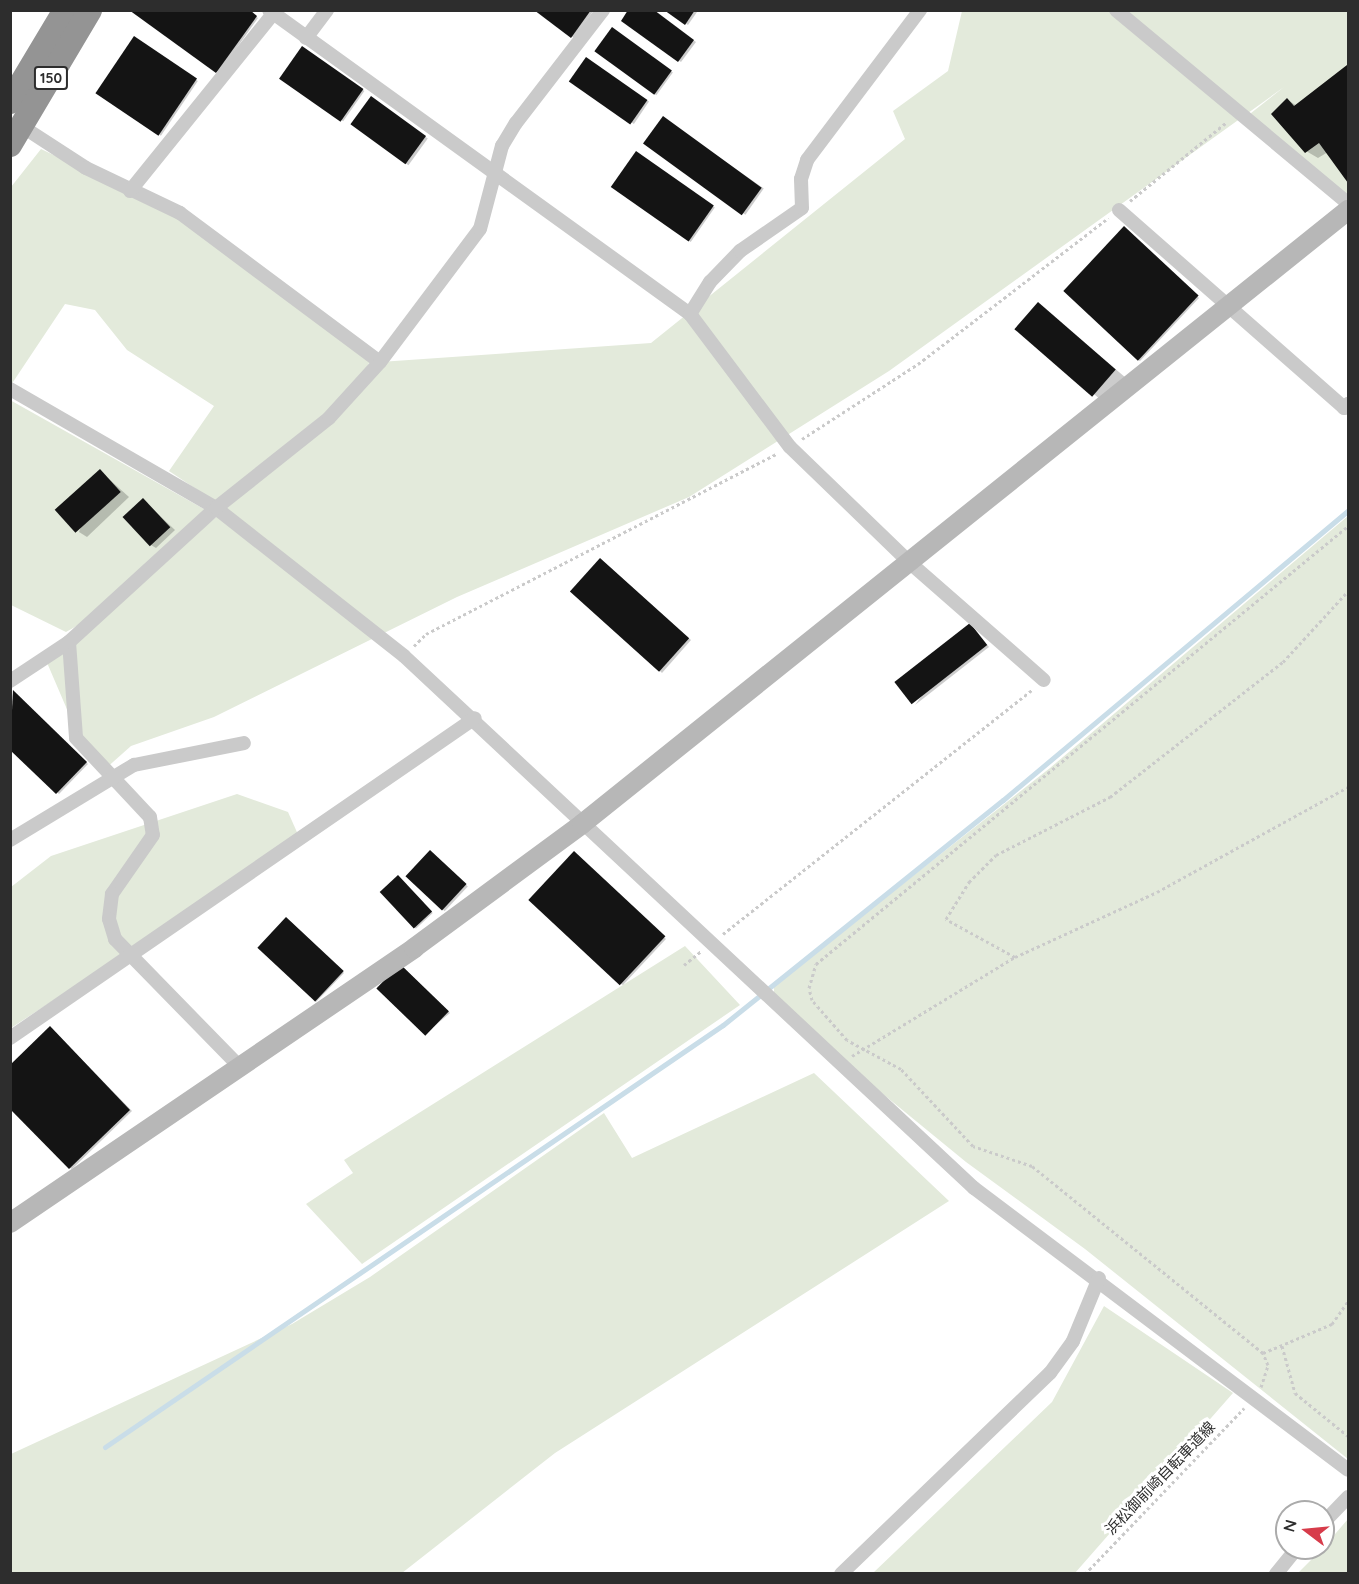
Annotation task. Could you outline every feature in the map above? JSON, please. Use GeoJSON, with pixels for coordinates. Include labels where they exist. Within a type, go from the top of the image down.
{"type":"FeatureCollection","features":[{"type":"Feature","properties":{"kind":"highway","name":"150"},"geometry":{"type":"LineString","coordinates":[[10,102],[65,10]]}},
{"type":"Feature","properties":{"kind":"highway","name":"150"},"geometry":{"type":"LineString","coordinates":[[17,136],[90,10]]}},
{"type":"Feature","properties":{"kind":"street"},"geometry":{"type":"LineString","coordinates":[[306,38],[327,10]]}},
{"type":"Feature","properties":{"kind":"street"},"geometry":{"type":"LineString","coordinates":[[10,681],[69,642],[216,508],[329,418],[380,362],[480,229],[494,177],[516,123],[603,10]]}},
{"type":"Feature","properties":{"kind":"street"},"geometry":{"type":"LineString","coordinates":[[690,314],[710,282],[740,251],[802,208],[801,179],[807,160],[920,10]]}},
{"type":"Feature","properties":{"kind":"street"},"geometry":{"type":"LineString","coordinates":[[1116,10],[1348,203]]}},
{"type":"Feature","properties":{"kind":"street"},"geometry":{"type":"LineString","coordinates":[[130,191],[271,12],[494,177],[690,314],[790,447],[909,562],[1044,680]]}},
{"type":"Feature","properties":{"kind":"street"},"geometry":{"type":"LineString","coordinates":[[17,136],[180,213],[380,362]]}},
{"type":"Feature","properties":{"kind":"street"},"geometry":{"type":"LineString","coordinates":[[1119,210],[1344,408],[1348,405]]}},
{"type":"Feature","properties":{"kind":"street"},"geometry":{"type":"LineString","coordinates":[[10,1223],[239,1066],[582,824],[1348,210]]}},
{"type":"Feature","properties":{"kind":"street"},"geometry":{"type":"LineString","coordinates":[[10,389],[216,508],[404,656],[475,718],[582,824],[974,1188],[1099,1278],[1253,1400],[1348,1470]]}},
{"type":"Feature","properties":{"kind":"street"},"geometry":{"type":"LineString","coordinates":[[69,642],[76,738],[150,817],[153,835],[112,894],[109,919],[115,939],[239,1066]]}},
{"type":"Feature","properties":{"kind":"street"},"geometry":{"type":"LineString","coordinates":[[10,1038],[475,718]]}},
{"type":"Feature","properties":{"kind":"street"},"geometry":{"type":"LineString","coordinates":[[10,840],[134,765],[243,743]]}},
{"type":"Feature","properties":{"kind":"street"},"geometry":{"type":"LineString","coordinates":[[841,1574],[1050,1373],[1073,1341],[1099,1278]]}},
{"type":"Feature","properties":{"kind":"street"},"geometry":{"type":"LineString","coordinates":[[1335,1511],[1348,1497]]}},
{"type":"Feature","properties":{"kind":"street"},"geometry":{"type":"LineString","coordinates":[[1276,1574],[1287,1560]]}},
{"type":"Feature","properties":{"kind":"path"},"geometry":{"type":"LineString","coordinates":[[404,656],[426,634],[790,447],[918,364],[1119,210],[1240,111]]}},
{"type":"Feature","properties":{"kind":"path"},"geometry":{"type":"LineString","coordinates":[[1253,1400],[1265,1381],[1263,1353],[1032,1166],[973,1146],[901,1069],[862,1050],[812,1000],[816,964],[1348,526]]}},
{"type":"Feature","properties":{"kind":"path"},"geometry":{"type":"LineString","coordinates":[[1015,957],[946,919],[969,882],[996,855],[1110,797],[1284,662],[1348,591]]}},
{"type":"Feature","properties":{"kind":"path"},"geometry":{"type":"LineString","coordinates":[[717,939],[1044,680]]}},
{"type":"Feature","properties":{"kind":"path"},"geometry":{"type":"LineString","coordinates":[[837,1063],[1015,957],[1157,892],[1348,787]]}},
{"type":"Feature","properties":{"kind":"path"},"geometry":{"type":"LineString","coordinates":[[684,965],[708,945]]}},
{"type":"Feature","properties":{"kind":"path"},"geometry":{"type":"LineString","coordinates":[[1263,1353],[1332,1324],[1348,1300]]}},
{"type":"Feature","properties":{"kind":"path"},"geometry":{"type":"LineString","coordinates":[[1282,1346],[1296,1393],[1348,1436]]}},
{"type":"Feature","properties":{"kind":"path","name":"浜松御前崎自転車道線"},"geometry":{"type":"LineString","coordinates":[[1085,1574],[1253,1400]]}},
{"type":"Feature","properties":{"kind":"green space"},"geometry":{"type":"Polygon","coordinates":[[[962,11],[1348,11],[1348,200],[1246,117],[1284,87],[889,371],[689,497],[457,597],[214,717],[131,746],[104,770],[84,749],[45,658],[226,509],[169,471],[214,406],[127,350],[95,310],[65,304],[11,385],[11,187],[41,149],[189,220],[371,359],[361,379],[380,362],[651,343],[905,139],[893,111],[948,71],[962,11]]]}},
{"type":"Feature","properties":{"kind":"green space"},"geometry":{"type":"Polygon","coordinates":[[[10,400],[211,513],[105,610],[66,632],[11,605],[10,400]]]}},
{"type":"Feature","properties":{"kind":"green space"},"geometry":{"type":"Polygon","coordinates":[[[1348,516],[1348,1459],[1085,1249],[966,1162],[850,1067],[774,995],[774,985],[1050,768],[1348,516]]]}},
{"type":"Feature","properties":{"kind":"green space"},"geometry":{"type":"Polygon","coordinates":[[[237,794],[288,812],[300,839],[11,1028],[11,887],[51,856],[237,794]]]}},
{"type":"Feature","properties":{"kind":"green space"},"geometry":{"type":"Polygon","coordinates":[[[685,946],[740,1005],[362,1264],[306,1204],[353,1173],[344,1160],[685,946]]]}},
{"type":"Feature","properties":{"kind":"green space"},"geometry":{"type":"Polygon","coordinates":[[[814,1073],[949,1201],[555,1453],[402,1573],[11,1573],[11,1454],[292,1324],[370,1277],[604,1113],[632,1158],[814,1073]]]}},
{"type":"Feature","properties":{"kind":"green space"},"geometry":{"type":"Polygon","coordinates":[[[1104,1306],[1233,1393],[1075,1573],[873,1573],[1052,1402],[1104,1306]]]}},
{"type":"Feature","properties":{"kind":"green space"},"geometry":{"type":"Polygon","coordinates":[[[1348,1519],[1348,1573],[1298,1573],[1311,1560],[1335,1560],[1335,1534],[1348,1519]]]}},
{"type":"Feature","properties":{"kind":"building"},"geometry":{"type":"Polygon","coordinates":[[[129,10],[250,10],[257,16],[216,73],[129,10]]]}},
{"type":"Feature","properties":{"kind":"building"},"geometry":{"type":"Polygon","coordinates":[[[534,10],[591,10],[571,38],[534,10]]]}},
{"type":"Feature","properties":{"kind":"building"},"geometry":{"type":"Polygon","coordinates":[[[628,10],[654,10],[694,40],[678,62],[621,21],[628,10]]]}},
{"type":"Feature","properties":{"kind":"building"},"geometry":{"type":"Polygon","coordinates":[[[664,10],[695,10],[685,25],[664,10]]]}},
{"type":"Feature","properties":{"kind":"building"},"geometry":{"type":"Polygon","coordinates":[[[612,27],[672,70],[654,95],[594,51],[612,27]]]}},
{"type":"Feature","properties":{"kind":"building"},"geometry":{"type":"Polygon","coordinates":[[[134,36],[197,78],[158,136],[95,93],[134,36]]]}},
{"type":"Feature","properties":{"kind":"building"},"geometry":{"type":"Polygon","coordinates":[[[302,46],[363,89],[340,122],[279,79],[302,46]]]}},
{"type":"Feature","properties":{"kind":"building"},"geometry":{"type":"Polygon","coordinates":[[[586,57],[647,100],[630,125],[569,82],[586,57]]]}},
{"type":"Feature","properties":{"kind":"building"},"geometry":{"type":"Polygon","coordinates":[[[1347,65],[1348,183],[1319,143],[1305,153],[1271,114],[1287,98],[1294,106],[1347,65]]]}},
{"type":"Feature","properties":{"kind":"building"},"geometry":{"type":"Polygon","coordinates":[[[371,96],[426,136],[405,164],[350,124],[371,96]]]}},
{"type":"Feature","properties":{"kind":"building"},"geometry":{"type":"Polygon","coordinates":[[[663,116],[762,188],[742,215],[643,144],[663,116]]]}},
{"type":"Feature","properties":{"kind":"building"},"geometry":{"type":"Polygon","coordinates":[[[636,151],[714,205],[689,242],[611,187],[636,151]]]}},
{"type":"Feature","properties":{"kind":"building"},"geometry":{"type":"Polygon","coordinates":[[[1124,226],[1199,296],[1138,361],[1063,291],[1124,226]]]}},
{"type":"Feature","properties":{"kind":"building"},"geometry":{"type":"Polygon","coordinates":[[[1038,302],[1116,370],[1092,397],[1014,329],[1038,302]]]}},
{"type":"Feature","properties":{"kind":"building"},"geometry":{"type":"Polygon","coordinates":[[[100,469],[121,492],[75,533],[55,510],[100,469]]]}},
{"type":"Feature","properties":{"kind":"building"},"geometry":{"type":"Polygon","coordinates":[[[143,498],[170,527],[150,546],[123,517],[143,498]]]}},
{"type":"Feature","properties":{"kind":"building"},"geometry":{"type":"Polygon","coordinates":[[[600,558],[689,638],[659,672],[570,591],[600,558]]]}},
{"type":"Feature","properties":{"kind":"building"},"geometry":{"type":"Polygon","coordinates":[[[970,623],[987,645],[912,704],[894,682],[970,623]]]}},
{"type":"Feature","properties":{"kind":"building"},"geometry":{"type":"Polygon","coordinates":[[[13,690],[87,762],[56,794],[10,750],[13,690]]]}},
{"type":"Feature","properties":{"kind":"building"},"geometry":{"type":"Polygon","coordinates":[[[430,850],[467,884],[442,910],[405,876],[430,850]]]}},
{"type":"Feature","properties":{"kind":"building"},"geometry":{"type":"Polygon","coordinates":[[[574,851],[665,936],[620,985],[528,900],[574,851]]]}},
{"type":"Feature","properties":{"kind":"building"},"geometry":{"type":"Polygon","coordinates":[[[398,875],[432,912],[414,929],[380,892],[398,875]]]}},
{"type":"Feature","properties":{"kind":"building"},"geometry":{"type":"Polygon","coordinates":[[[286,917],[344,971],[315,1002],[257,948],[286,917]]]}},
{"type":"Feature","properties":{"kind":"building"},"geometry":{"type":"Polygon","coordinates":[[[400,964],[449,1011],[425,1036],[376,988],[400,964]]]}},
{"type":"Feature","properties":{"kind":"building"},"geometry":{"type":"Polygon","coordinates":[[[50,1026],[130,1110],[69,1169],[10,1109],[10,1065],[50,1026]]]}},
{"type":"Feature","properties":{"kind":"waterway"},"geometry":{"type":"LineString","coordinates":[[105,1447],[723,1025],[1003,800],[1348,511]]}}]}
